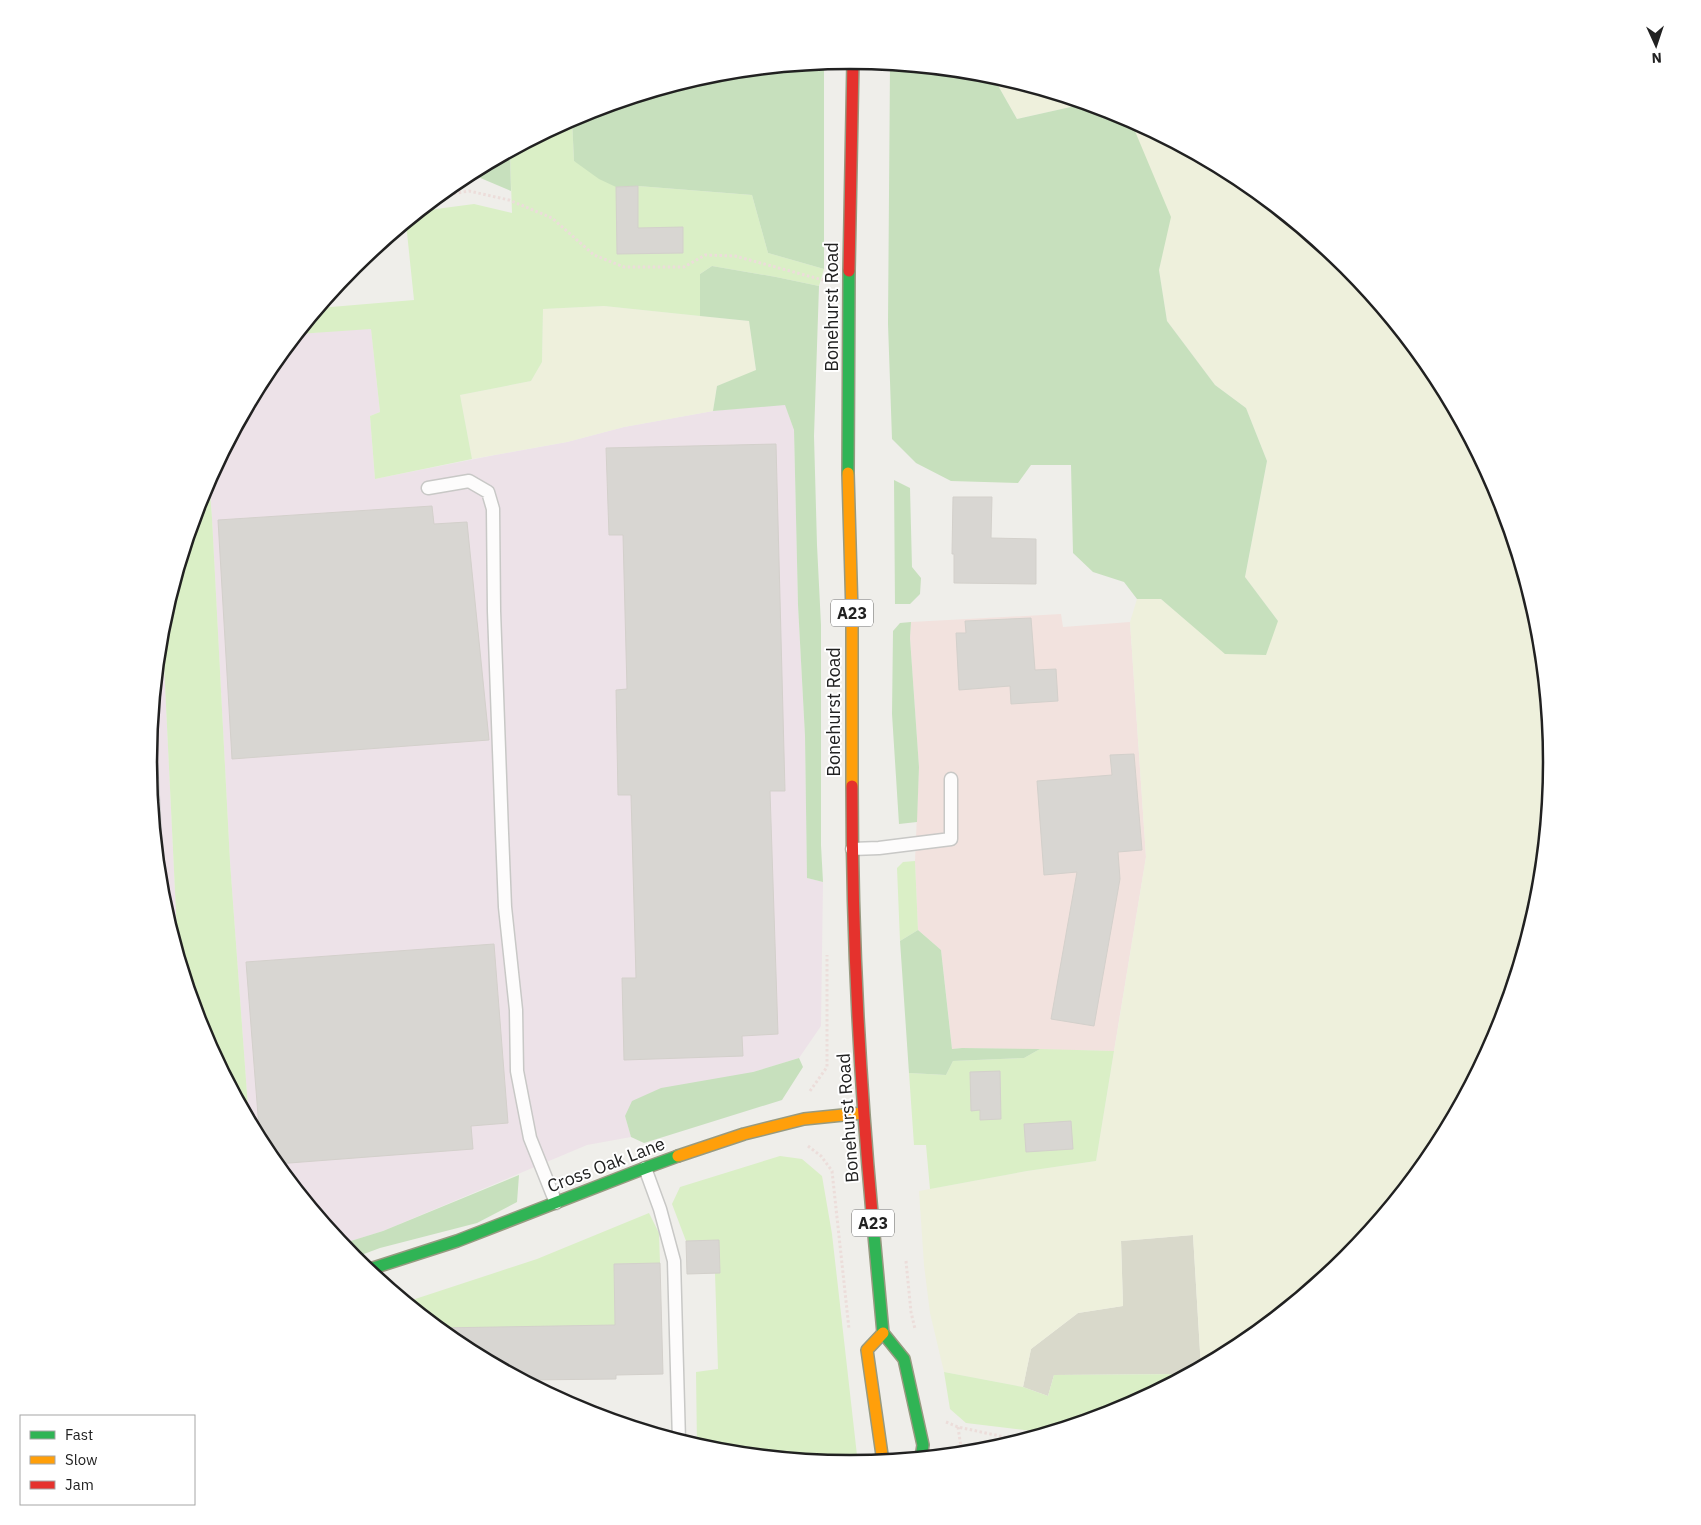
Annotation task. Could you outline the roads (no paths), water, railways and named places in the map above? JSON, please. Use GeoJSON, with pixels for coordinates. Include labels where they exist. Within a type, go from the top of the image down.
{"type":"FeatureCollection","features":[{"type":"Feature","properties":{"kind":"main road","name":"Bonehurst Road"},"geometry":{"type":"LineString","coordinates":[[854,69],[849,282],[848,457],[852,614],[852,848],[863,1113],[883,1333]]}},
{"type":"Feature","properties":{"kind":"main road","name":"Cross Oak Lane"},"geometry":{"type":"LineString","coordinates":[[375,1267],[457,1242],[645,1168],[753,1132],[804,1119],[863,1113]]}},
{"type":"Feature","properties":{"kind":"main road"},"geometry":{"type":"LineString","coordinates":[[882,1455],[867,1350],[883,1333],[904,1359],[919,1422],[923,1445],[922,1452]]}},
{"type":"Feature","properties":{"kind":"lane"},"geometry":{"type":"LineString","coordinates":[[428,488],[469,481],[488,492],[493,509],[494,612],[502,833],[506,907],[516,1010],[517,1071],[530,1138],[556,1203]]}},
{"type":"Feature","properties":{"kind":"lane"},"geometry":{"type":"LineString","coordinates":[[852,848],[878,848],[951,839],[951,779]]}},
{"type":"Feature","properties":{"kind":"lane"},"geometry":{"type":"LineString","coordinates":[[645,1168],[660,1209],[674,1261],[679,1435]]}}]}
